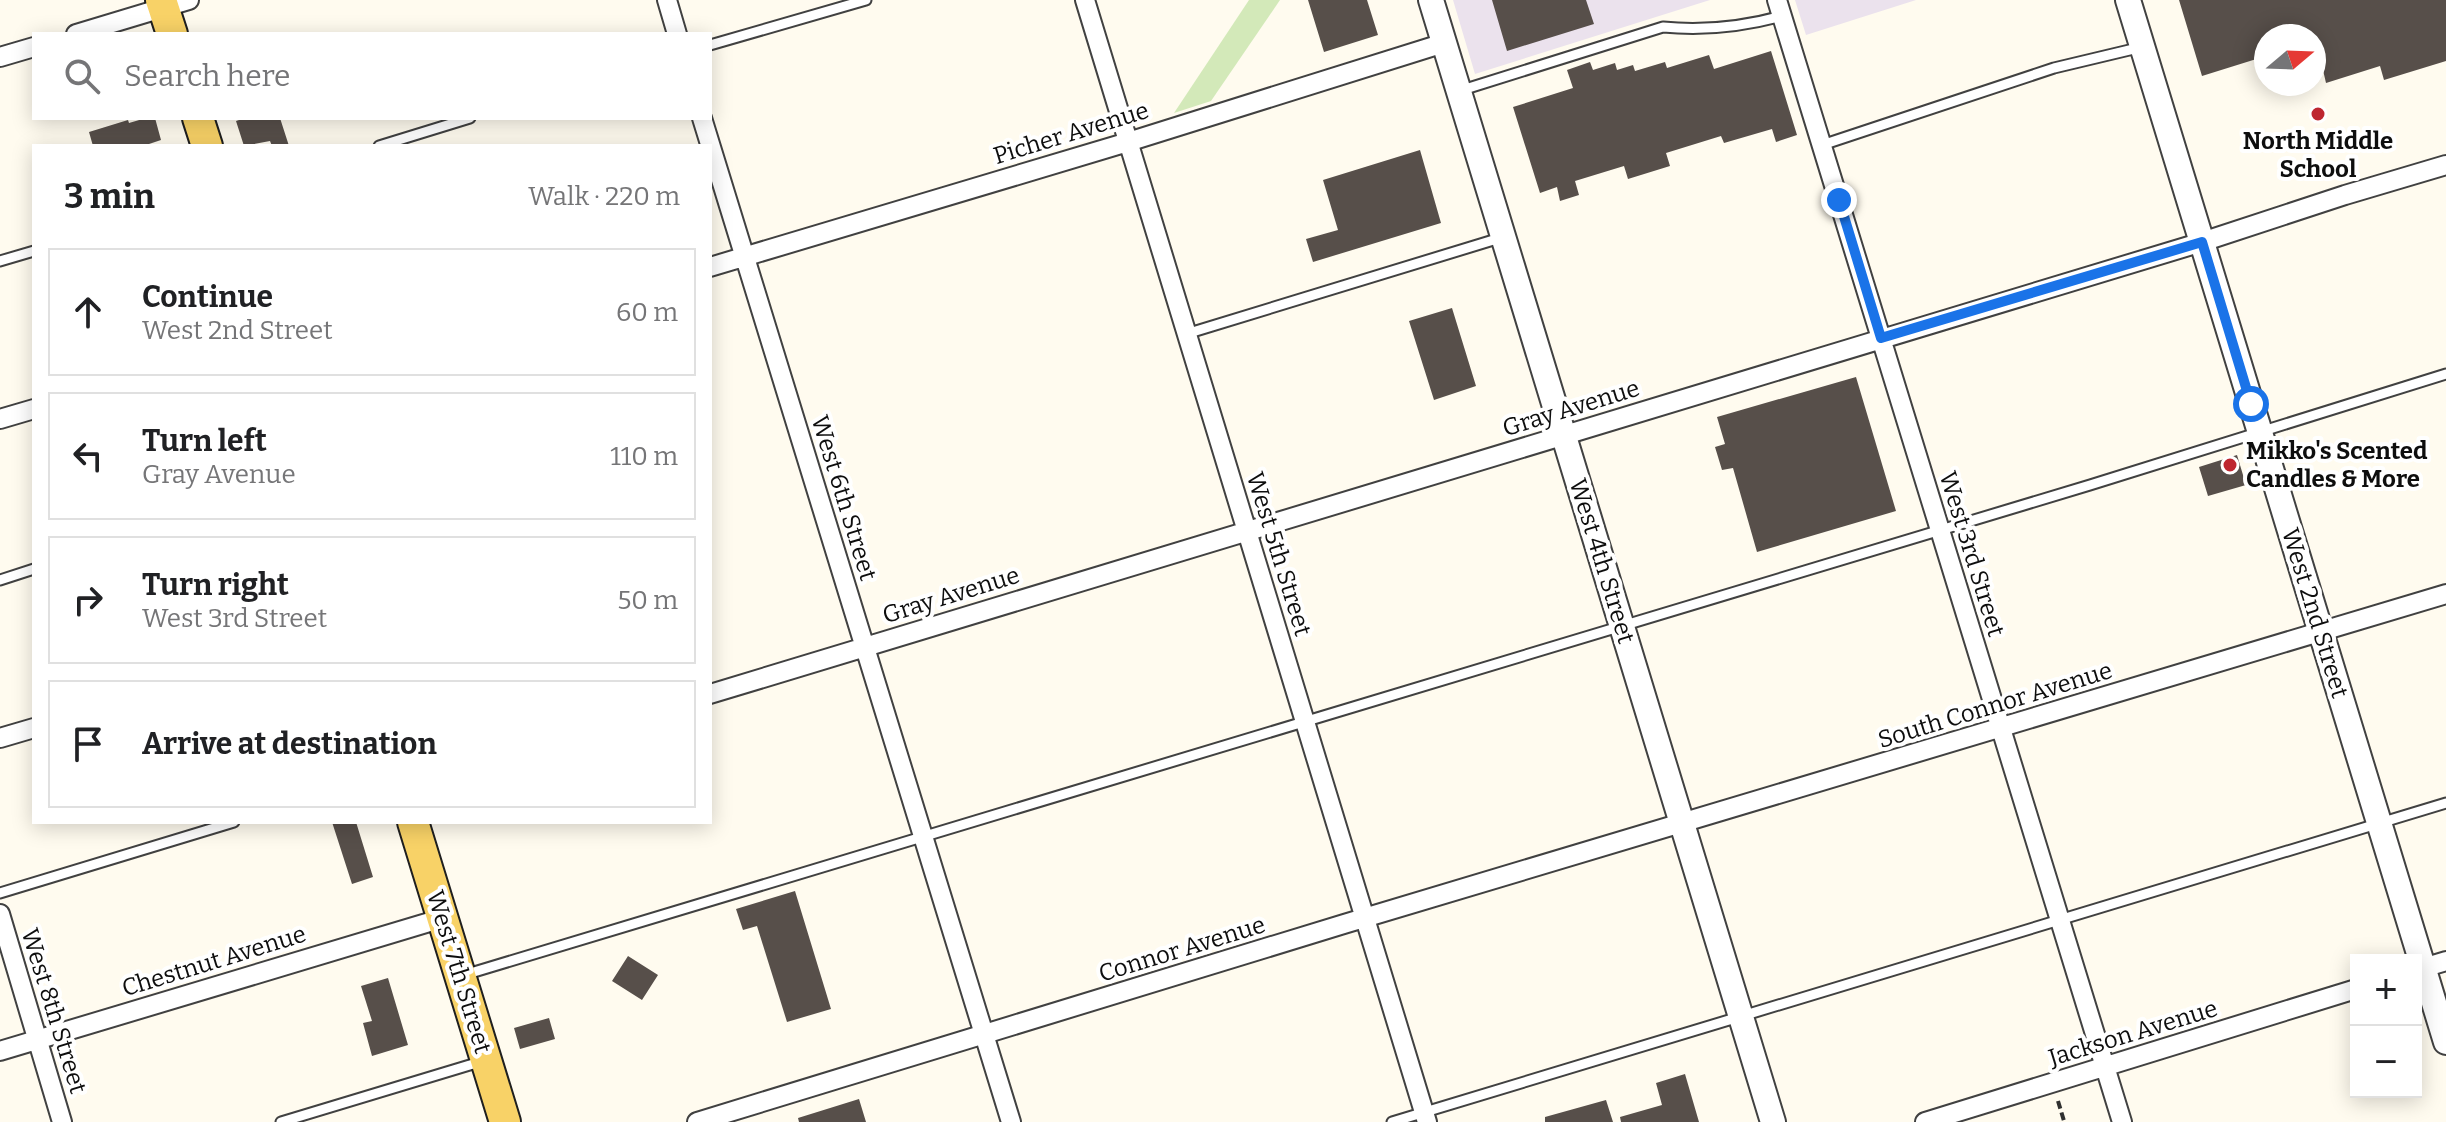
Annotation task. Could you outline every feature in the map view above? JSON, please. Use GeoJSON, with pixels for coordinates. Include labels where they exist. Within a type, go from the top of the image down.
{"type":"FeatureCollection","features":[{"type":"Feature","properties":{"kind":"main road"},"geometry":{"type":"LineString","coordinates":[[199,120],[206,144]]}},
{"type":"Feature","properties":{"kind":"main road","name":"West 7th Street"},"geometry":{"type":"LineString","coordinates":[[414,824],[505,1122]]}},
{"type":"Feature","properties":{"kind":"street"},"geometry":{"type":"LineString","coordinates":[[667,0],[676,32]]}},
{"type":"Feature","properties":{"kind":"street","name":"West 5th Street"},"geometry":{"type":"LineString","coordinates":[[1085,0],[1426,1117]]}},
{"type":"Feature","properties":{"kind":"street","name":"West 4th Street"},"geometry":{"type":"LineString","coordinates":[[1431,0],[1773,1122]]}},
{"type":"Feature","properties":{"kind":"street","name":"West 2nd Street"},"geometry":{"type":"LineString","coordinates":[[2128,0],[2379,823],[2428,966],[2446,1042]]}},
{"type":"Feature","properties":{"kind":"street","name":"West 3rd Street"},"geometry":{"type":"LineString","coordinates":[[1780,8],[2122,1122]]}},
{"type":"Feature","properties":{"kind":"street"},"geometry":{"type":"LineString","coordinates":[[84,32],[171,10]]}},
{"type":"Feature","properties":{"kind":"street","name":"Picher Avenue"},"geometry":{"type":"LineString","coordinates":[[712,266],[1128,142],[1444,43]]}},
{"type":"Feature","properties":{"kind":"street"},"geometry":{"type":"LineString","coordinates":[[0,57],[32,48]]}},
{"type":"Feature","properties":{"kind":"street","name":"West 6th Street"},"geometry":{"type":"LineString","coordinates":[[703,120],[710,144]]}},
{"type":"Feature","properties":{"kind":"street","name":"West 6th Street"},"geometry":{"type":"LineString","coordinates":[[712,151],[1011,1122]]}},
{"type":"Feature","properties":{"kind":"street","name":"Gray Avenue"},"geometry":{"type":"LineString","coordinates":[[712,693],[2202,242],[2446,165]]}},
{"type":"Feature","properties":{"kind":"street"},"geometry":{"type":"LineString","coordinates":[[0,419],[32,410]]}},
{"type":"Feature","properties":{"kind":"street","name":"South Connor Avenue"},"geometry":{"type":"LineString","coordinates":[[1681,823],[2446,594]]}},
{"type":"Feature","properties":{"kind":"street"},"geometry":{"type":"LineString","coordinates":[[0,738],[32,729]]}},
{"type":"Feature","properties":{"kind":"street","name":"Connor Avenue"},"geometry":{"type":"LineString","coordinates":[[704,1121],[1681,823]]}},
{"type":"Feature","properties":{"kind":"street","name":"West 8th Street"},"geometry":{"type":"LineString","coordinates":[[0,914],[62,1122]]}},
{"type":"Feature","properties":{"kind":"street","name":"Chestnut Avenue"},"geometry":{"type":"LineString","coordinates":[[0,1051],[443,918]]}},
{"type":"Feature","properties":{"kind":"street","name":"Jackson Avenue"},"geometry":{"type":"LineString","coordinates":[[1925,1122],[2350,991]]}},
{"type":"Feature","properties":{"kind":"lane"},"geometry":{"type":"LineString","coordinates":[[712,44],[866,0]]}},
{"type":"Feature","properties":{"kind":"lane"},"geometry":{"type":"LineString","coordinates":[[1459,91],[1663,27],[1698,31],[1751,25],[1780,8]]}},
{"type":"Feature","properties":{"kind":"lane"},"geometry":{"type":"LineString","coordinates":[[1822,145],[2054,68],[2142,47]]}},
{"type":"Feature","properties":{"kind":"lane"},"geometry":{"type":"LineString","coordinates":[[386,144],[464,120]]}},
{"type":"Feature","properties":{"kind":"lane"},"geometry":{"type":"LineString","coordinates":[[1186,334],[1504,237]]}},
{"type":"Feature","properties":{"kind":"lane"},"geometry":{"type":"LineString","coordinates":[[0,261],[32,252]]}},
{"type":"Feature","properties":{"kind":"lane"},"geometry":{"type":"LineString","coordinates":[[460,975],[1940,530],[2446,374]]}},
{"type":"Feature","properties":{"kind":"lane"},"geometry":{"type":"LineString","coordinates":[[0,580],[32,570]]}},
{"type":"Feature","properties":{"kind":"lane"},"geometry":{"type":"LineString","coordinates":[[1392,1122],[1426,1117],[2446,803]]}},
{"type":"Feature","properties":{"kind":"lane"},"geometry":{"type":"LineString","coordinates":[[0,893],[227,824]]}},
{"type":"Feature","properties":{"kind":"lane"},"geometry":{"type":"LineString","coordinates":[[281,1122],[486,1060]]}},
{"type":"Feature","properties":{"kind":"shaded area"},"geometry":{"type":"Polygon","coordinates":[[[1453,0],[1710,0],[1475,74],[1453,0]]]}},
{"type":"Feature","properties":{"kind":"shaded area"},"geometry":{"type":"Polygon","coordinates":[[[1795,0],[1916,0],[1806,35],[1795,0]]]}},
{"type":"Feature","properties":{"kind":"green space"},"geometry":{"type":"Polygon","coordinates":[[[1249,0],[1280,0],[1211,101],[1174,113],[1249,0]]]}},
{"type":"Feature","properties":{"kind":"building"},"geometry":{"type":"Polygon","coordinates":[[[1308,0],[1367,0],[1378,35],[1324,52],[1308,0]]]}},
{"type":"Feature","properties":{"kind":"building"},"geometry":{"type":"Polygon","coordinates":[[[1492,0],[1586,0],[1594,24],[1507,51],[1492,0]]]}},
{"type":"Feature","properties":{"kind":"building"},"geometry":{"type":"Polygon","coordinates":[[[2179,0],[2446,0],[2446,61],[2384,80],[2380,66],[2326,83],[2326,24],[2254,24],[2254,60],[2202,76],[2179,0]]]}},
{"type":"Feature","properties":{"kind":"building"},"geometry":{"type":"Polygon","coordinates":[[[1771,51],[1797,135],[1776,142],[1772,129],[1724,143],[1721,136],[1666,153],[1670,166],[1628,179],[1624,166],[1575,181],[1579,195],[1560,201],[1557,187],[1540,193],[1513,107],[1573,88],[1567,70],[1590,62],[1593,70],[1615,63],[1617,70],[1633,65],[1635,71],[1665,62],[1667,68],[1709,55],[1714,69],[1771,51]]]}},
{"type":"Feature","properties":{"kind":"building"},"geometry":{"type":"Polygon","coordinates":[[[128,120],[129,123],[156,120],[161,140],[149,144],[92,144],[89,132],[128,120]]]}},
{"type":"Feature","properties":{"kind":"building"},"geometry":{"type":"Polygon","coordinates":[[[281,120],[288,144],[271,144],[270,141],[243,144],[236,121],[281,120]]]}},
{"type":"Feature","properties":{"kind":"building"},"geometry":{"type":"Polygon","coordinates":[[[1420,150],[1441,223],[1313,262],[1306,239],[1338,230],[1323,180],[1420,150]]]}},
{"type":"Feature","properties":{"kind":"building"},"geometry":{"type":"Polygon","coordinates":[[[1452,308],[1476,386],[1434,400],[1409,321],[1452,308]]]}},
{"type":"Feature","properties":{"kind":"building"},"geometry":{"type":"Polygon","coordinates":[[[1856,377],[1896,511],[1757,552],[1733,468],[1722,470],[1715,447],[1725,444],[1717,417],[1856,377]]]}},
{"type":"Feature","properties":{"kind":"building"},"geometry":{"type":"Polygon","coordinates":[[[2237,455],[2246,485],[2208,496],[2199,467],[2237,455]]]}},
{"type":"Feature","properties":{"kind":"building"},"geometry":{"type":"Polygon","coordinates":[[[333,824],[357,824],[373,877],[352,884],[333,824]]]}},
{"type":"Feature","properties":{"kind":"building"},"geometry":{"type":"Polygon","coordinates":[[[795,891],[831,1009],[787,1022],[757,926],[743,930],[736,909],[795,891]]]}},
{"type":"Feature","properties":{"kind":"building"},"geometry":{"type":"Polygon","coordinates":[[[628,956],[658,975],[642,1000],[612,981],[628,956]]]}},
{"type":"Feature","properties":{"kind":"building"},"geometry":{"type":"Polygon","coordinates":[[[388,978],[408,1045],[372,1056],[363,1023],[372,1021],[361,986],[388,978]]]}},
{"type":"Feature","properties":{"kind":"building"},"geometry":{"type":"Polygon","coordinates":[[[549,1018],[555,1039],[520,1049],[514,1028],[549,1018]]]}},
{"type":"Feature","properties":{"kind":"building"},"geometry":{"type":"Polygon","coordinates":[[[1685,1074],[1699,1122],[1621,1122],[1620,1117],[1662,1105],[1656,1083],[1685,1074]]]}},
{"type":"Feature","properties":{"kind":"building"},"geometry":{"type":"Polygon","coordinates":[[[859,1099],[866,1122],[799,1122],[798,1118],[859,1099]]]}},
{"type":"Feature","properties":{"kind":"building"},"geometry":{"type":"Polygon","coordinates":[[[1606,1100],[1613,1122],[1545,1122],[1545,1117],[1606,1100]]]}},
{"type":"Feature","properties":{"kind":"place","name":"North Middle School"},"geometry":{"type":"Point","coordinates":[2318,114]}},
{"type":"Feature","properties":{"kind":"place","name":"Mikko's Scented Candles & More"},"geometry":{"type":"Point","coordinates":[2230,465]}},
{"type":"Feature","properties":{"kind":"route"},"geometry":{"type":"LineString","coordinates":[[1839,200],[1881,338],[2202,242],[2251,404]]}}]}
